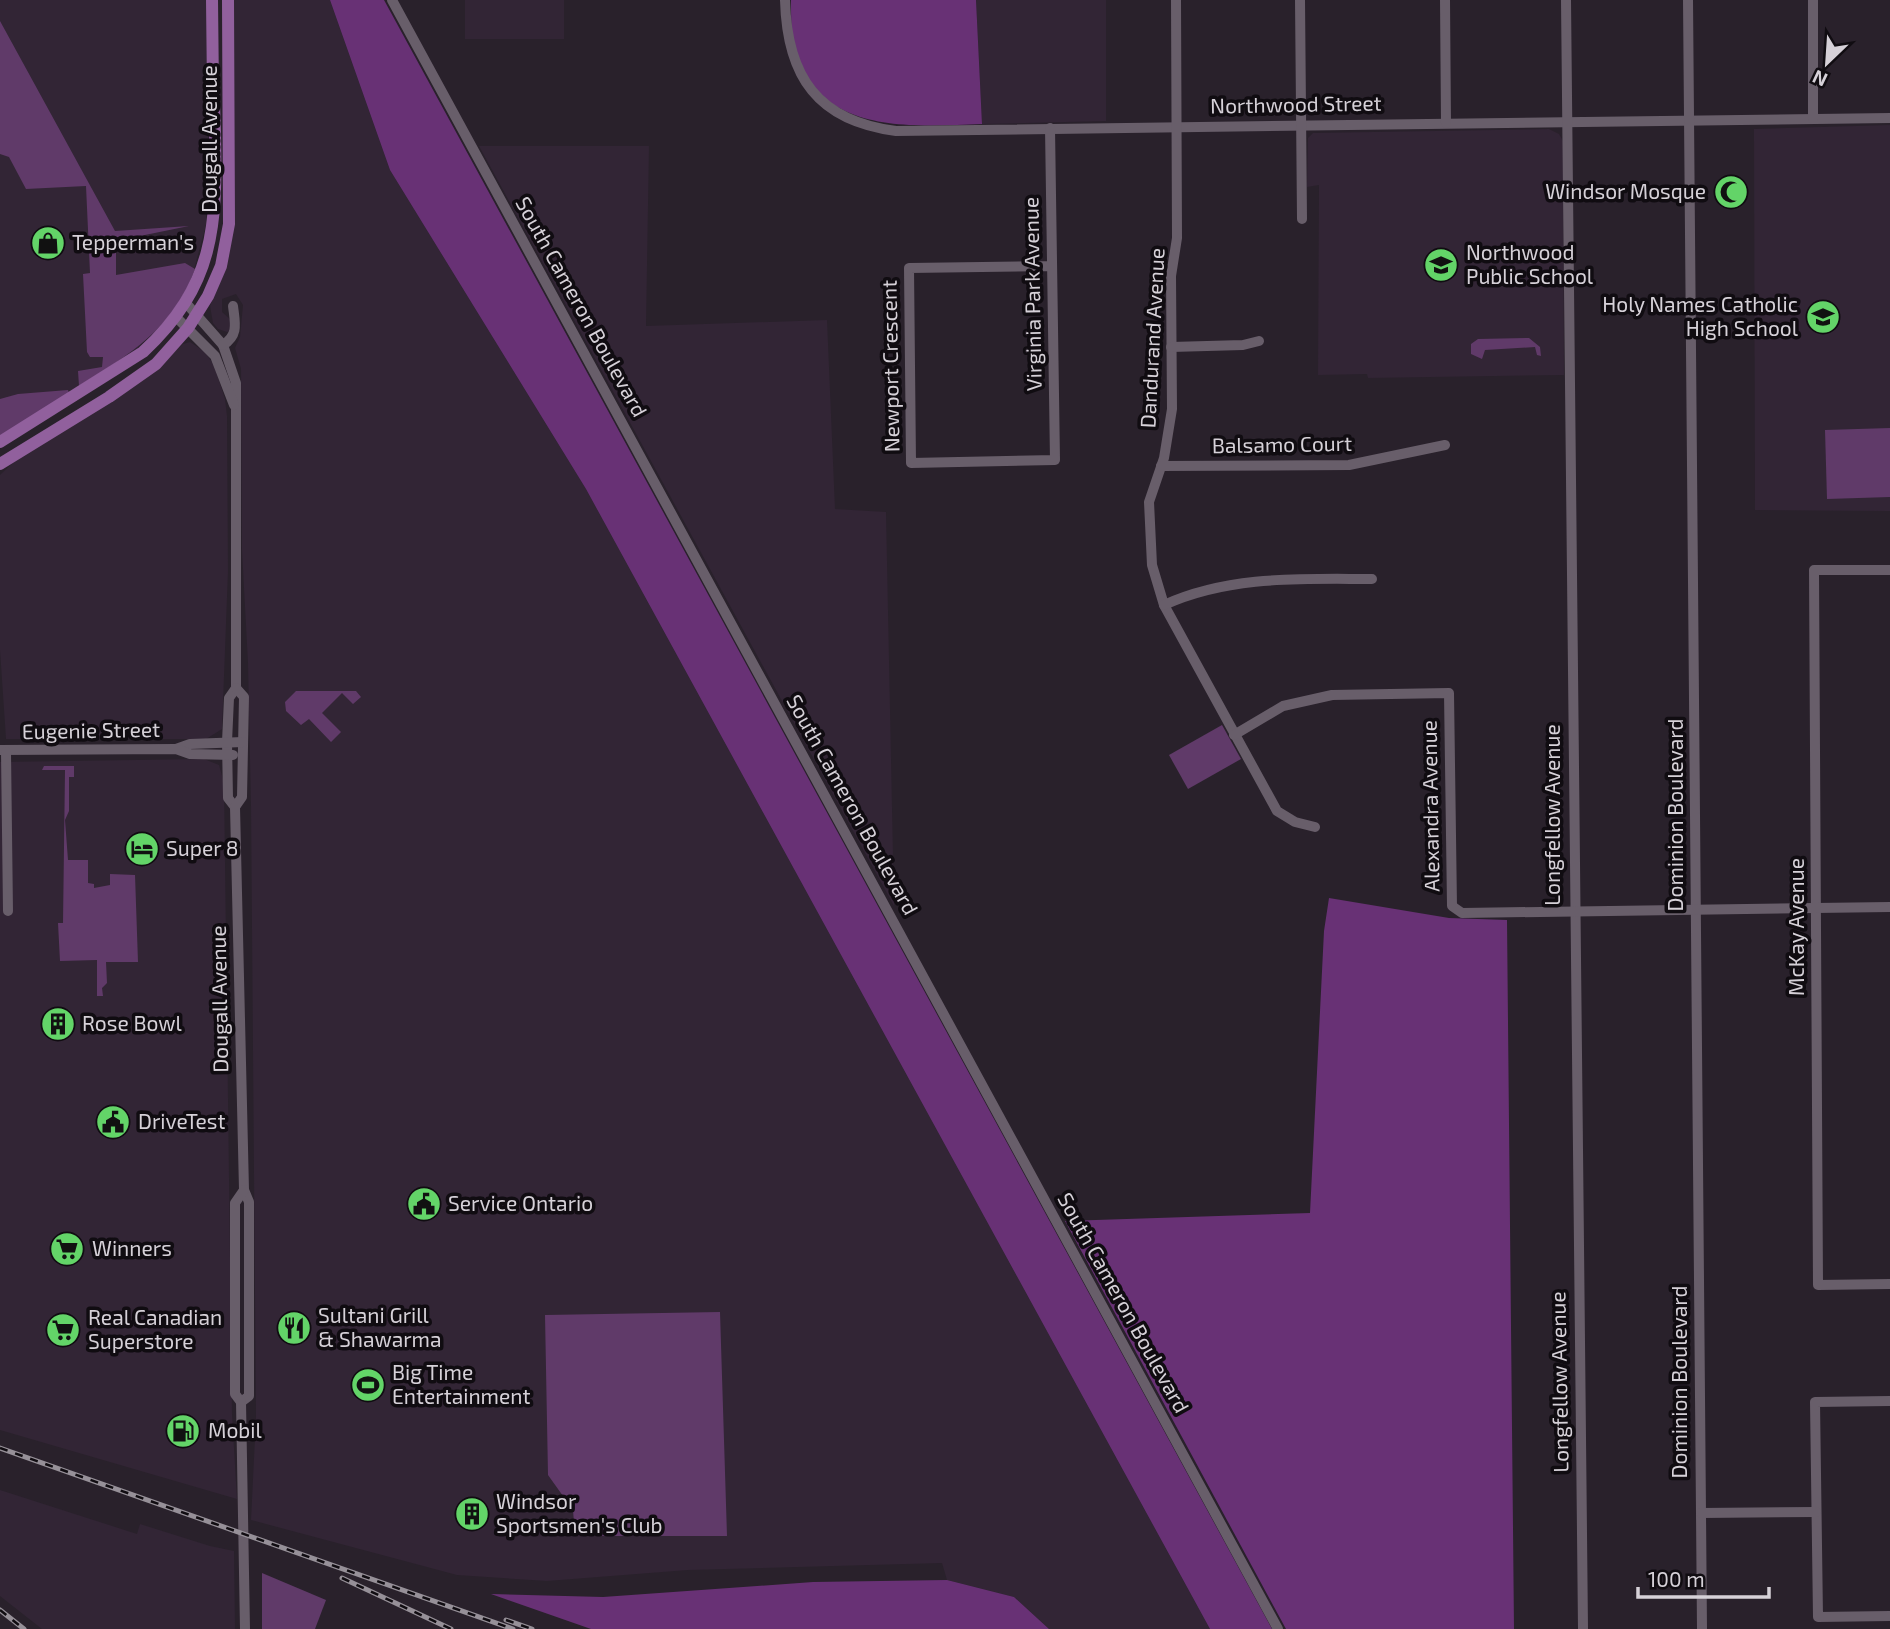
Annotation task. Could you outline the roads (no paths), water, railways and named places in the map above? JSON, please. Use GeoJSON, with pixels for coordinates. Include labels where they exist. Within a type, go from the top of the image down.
{"type":"FeatureCollection","features":[{"type":"Feature","properties":{"kind":"main road","name":"Dougall Avenue"},"geometry":{"type":"LineString","coordinates":[[176,317],[186,303],[209,247],[216,201],[212,0]]}},
{"type":"Feature","properties":{"kind":"main road","name":"Dougall Avenue"},"geometry":{"type":"LineString","coordinates":[[188,328],[221,266],[229,224],[228,0]]}},
{"type":"Feature","properties":{"kind":"main road"},"geometry":{"type":"LineString","coordinates":[[0,442],[122,368],[153,343],[176,317]]}},
{"type":"Feature","properties":{"kind":"main road"},"geometry":{"type":"LineString","coordinates":[[0,464],[130,383],[156,363],[188,328]]}},
{"type":"Feature","properties":{"kind":"street","name":"South Cameron Boulevard"},"geometry":{"type":"LineString","coordinates":[[391,0],[1279,1629]]}},
{"type":"Feature","properties":{"kind":"street","name":"Northwood Street"},"geometry":{"type":"LineString","coordinates":[[785,0],[786,33],[792,59],[807,85],[845,118],[867,127],[896,131],[1890,118]]}},
{"type":"Feature","properties":{"kind":"street","name":"Dandurand Avenue"},"geometry":{"type":"LineString","coordinates":[[1176,0],[1177,238],[1171,276],[1172,409],[1161,466],[1149,502],[1152,565],[1164,605],[1277,811],[1295,822],[1315,827]]}},
{"type":"Feature","properties":{"kind":"street"},"geometry":{"type":"LineString","coordinates":[[1300,0],[1302,219]]}},
{"type":"Feature","properties":{"kind":"street"},"geometry":{"type":"LineString","coordinates":[[1445,0],[1446,123]]}},
{"type":"Feature","properties":{"kind":"street","name":"Longfellow Avenue"},"geometry":{"type":"LineString","coordinates":[[1566,0],[1573,911],[1583,1629]]}},
{"type":"Feature","properties":{"kind":"street","name":"Dominion Boulevard"},"geometry":{"type":"LineString","coordinates":[[1688,0],[1702,1629]]}},
{"type":"Feature","properties":{"kind":"street"},"geometry":{"type":"LineString","coordinates":[[1812,0],[1813,119]]}},
{"type":"Feature","properties":{"kind":"street","name":"Virginia Park Avenue"},"geometry":{"type":"LineString","coordinates":[[1050,128],[1055,460]]}},
{"type":"Feature","properties":{"kind":"street","name":"Newport Crescent"},"geometry":{"type":"LineString","coordinates":[[1052,266],[909,268],[911,463],[1055,460]]}},
{"type":"Feature","properties":{"kind":"street","name":"Dougall Avenue"},"geometry":{"type":"LineString","coordinates":[[186,303],[223,345],[236,383],[238,400],[234,405]]}},
{"type":"Feature","properties":{"kind":"street"},"geometry":{"type":"LineString","coordinates":[[223,345],[231,340],[236,331],[233,306]]}},
{"type":"Feature","properties":{"kind":"street","name":"Dougall Avenue"},"geometry":{"type":"LineString","coordinates":[[176,317],[215,356],[234,405],[236,688],[229,698],[227,755],[228,798],[235,807]]}},
{"type":"Feature","properties":{"kind":"street"},"geometry":{"type":"LineString","coordinates":[[1171,347],[1243,345],[1259,341]]}},
{"type":"Feature","properties":{"kind":"street","name":"Balsamo Court"},"geometry":{"type":"LineString","coordinates":[[1161,466],[1349,465],[1445,445]]}},
{"type":"Feature","properties":{"kind":"street","name":"McKay Avenue"},"geometry":{"type":"LineString","coordinates":[[1890,570],[1814,570],[1818,1285],[1890,1284]]}},
{"type":"Feature","properties":{"kind":"street"},"geometry":{"type":"LineString","coordinates":[[1164,605],[1228,585],[1273,579],[1372,579]]}},
{"type":"Feature","properties":{"kind":"street","name":"Dougall Avenue"},"geometry":{"type":"LineString","coordinates":[[236,688],[244,697],[242,797],[235,807],[244,1190],[249,1202],[249,1396],[241,1402],[245,1629]]}},
{"type":"Feature","properties":{"kind":"street","name":"Alexandra Avenue"},"geometry":{"type":"LineString","coordinates":[[1234,735],[1283,706],[1332,695],[1449,693],[1452,906],[1462,913],[1573,911]]}},
{"type":"Feature","properties":{"kind":"street","name":"Eugenie Street"},"geometry":{"type":"LineString","coordinates":[[2,752],[176,749],[190,744],[243,742]]}},
{"type":"Feature","properties":{"kind":"street","name":"Eugenie Street"},"geometry":{"type":"LineString","coordinates":[[176,749],[190,754],[243,755]]}},
{"type":"Feature","properties":{"kind":"street"},"geometry":{"type":"LineString","coordinates":[[2,752],[8,911]]}},
{"type":"Feature","properties":{"kind":"street"},"geometry":{"type":"LineString","coordinates":[[1573,911],[1890,907]]}},
{"type":"Feature","properties":{"kind":"street"},"geometry":{"type":"LineString","coordinates":[[1890,1401],[1815,1402],[1818,1617],[1890,1616]]}},
{"type":"Feature","properties":{"kind":"street"},"geometry":{"type":"LineString","coordinates":[[1701,1513],[1816,1512]]}},
{"type":"Feature","properties":{"kind":"railway"},"geometry":{"type":"LineString","coordinates":[[0,1448],[513,1629]]}},
{"type":"Feature","properties":{"kind":"railway"},"geometry":{"type":"LineString","coordinates":[[342,1578],[451,1629]]}},
{"type":"Feature","properties":{"kind":"railway"},"geometry":{"type":"LineString","coordinates":[[0,1610],[24,1629]]}},
{"type":"Feature","properties":{"kind":"railway"},"geometry":{"type":"LineString","coordinates":[[506,1620],[532,1629]]}},
{"type":"Feature","properties":{"kind":"place","name":"Windsor Mosque"},"geometry":{"type":"Point","coordinates":[1731,192]}},
{"type":"Feature","properties":{"kind":"place","name":"Tepperman's"},"geometry":{"type":"Point","coordinates":[48,243]}},
{"type":"Feature","properties":{"kind":"place","name":"Northwood Public School"},"geometry":{"type":"Point","coordinates":[1441,265]}},
{"type":"Feature","properties":{"kind":"place","name":"Holy Names Catholic High School"},"geometry":{"type":"Point","coordinates":[1823,317]}},
{"type":"Feature","properties":{"kind":"place","name":"Super 8"},"geometry":{"type":"Point","coordinates":[142,849]}},
{"type":"Feature","properties":{"kind":"place","name":"Rose Bowl"},"geometry":{"type":"Point","coordinates":[58,1024]}},
{"type":"Feature","properties":{"kind":"place","name":"DriveTest"},"geometry":{"type":"Point","coordinates":[113,1122]}},
{"type":"Feature","properties":{"kind":"place","name":"Service Ontario"},"geometry":{"type":"Point","coordinates":[424,1204]}},
{"type":"Feature","properties":{"kind":"place","name":"Winners"},"geometry":{"type":"Point","coordinates":[67,1249]}},
{"type":"Feature","properties":{"kind":"place","name":"Sultani Grill & Shawarma"},"geometry":{"type":"Point","coordinates":[294,1328]}},
{"type":"Feature","properties":{"kind":"place","name":"Real Canadian Superstore"},"geometry":{"type":"Point","coordinates":[63,1330]}},
{"type":"Feature","properties":{"kind":"place","name":"Big Time Entertainment"},"geometry":{"type":"Point","coordinates":[368,1385]}},
{"type":"Feature","properties":{"kind":"place","name":"Mobil"},"geometry":{"type":"Point","coordinates":[183,1431]}},
{"type":"Feature","properties":{"kind":"place","name":"Windsor Sportsmen's Club"},"geometry":{"type":"Point","coordinates":[472,1514]}}]}
